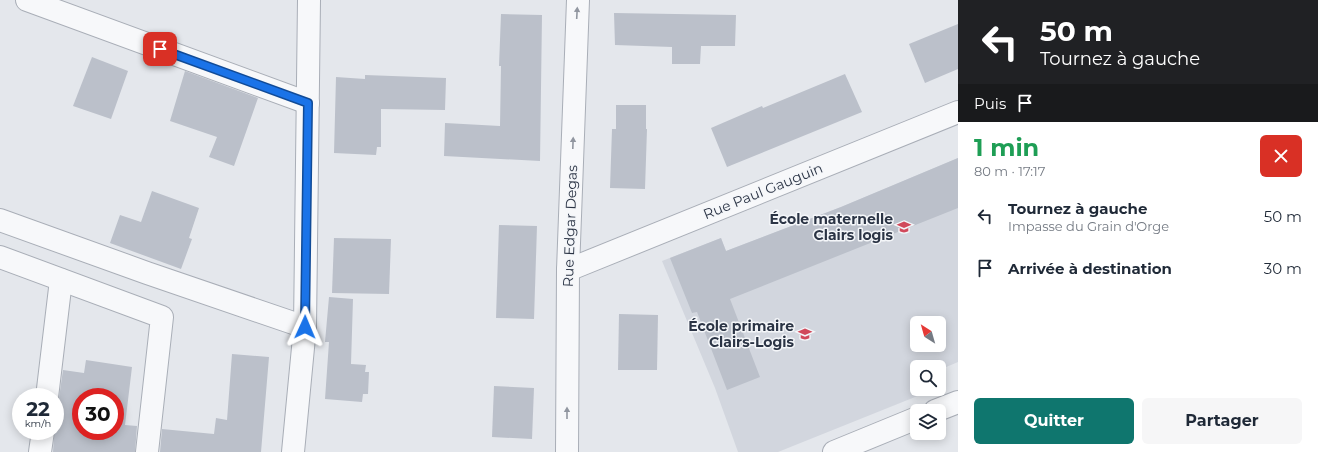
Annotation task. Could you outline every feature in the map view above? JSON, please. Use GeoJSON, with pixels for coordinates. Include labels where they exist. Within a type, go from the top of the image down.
{"type":"FeatureCollection","features":[{"type":"Feature","properties":{"kind":"street"},"geometry":{"type":"LineString","coordinates":[[26,0],[308,103]]}},
{"type":"Feature","properties":{"kind":"street"},"geometry":{"type":"LineString","coordinates":[[294,452],[305,327],[309,0]]}},
{"type":"Feature","properties":{"kind":"street","name":"Rue Edgar Degas"},"geometry":{"type":"LineString","coordinates":[[567,452],[568,270],[578,0]]}},
{"type":"Feature","properties":{"kind":"street","name":"Rue Paul Gauguin"},"geometry":{"type":"LineString","coordinates":[[568,270],[958,112]]}},
{"type":"Feature","properties":{"kind":"street"},"geometry":{"type":"LineString","coordinates":[[0,220],[147,273],[305,327]]}},
{"type":"Feature","properties":{"kind":"street"},"geometry":{"type":"LineString","coordinates":[[0,257],[162,317],[147,452]]}},
{"type":"Feature","properties":{"kind":"street"},"geometry":{"type":"LineString","coordinates":[[48,388],[61,280]]}},
{"type":"Feature","properties":{"kind":"street"},"geometry":{"type":"LineString","coordinates":[[946,407],[958,402]]}},
{"type":"Feature","properties":{"kind":"street"},"geometry":{"type":"LineString","coordinates":[[834,452],[910,421]]}},
{"type":"Feature","properties":{"kind":"street"},"geometry":{"type":"LineString","coordinates":[[40,452],[42,440]]}},
{"type":"Feature","properties":{"kind":"shaded area","name":"École primaire Clairs-Logis"},"geometry":{"type":"Polygon","coordinates":[[[958,158],[958,362],[946,367],[946,360],[910,360],[910,396],[918,396],[778,452],[738,452],[715,388],[662,261],[721,238],[726,251],[841,207],[958,158]]]}},
{"type":"Feature","properties":{"kind":"building"},"geometry":{"type":"Polygon","coordinates":[[[614,13],[736,15],[735,46],[701,46],[700,64],[672,64],[672,47],[615,45],[614,13]]]}},
{"type":"Feature","properties":{"kind":"building"},"geometry":{"type":"Polygon","coordinates":[[[501,14],[542,15],[540,161],[444,156],[445,123],[500,126],[501,66],[499,66],[501,14]]]}},
{"type":"Feature","properties":{"kind":"building"},"geometry":{"type":"Polygon","coordinates":[[[958,24],[958,69],[925,83],[909,44],[958,24]]]}},
{"type":"Feature","properties":{"kind":"building"},"geometry":{"type":"Polygon","coordinates":[[[92,57],[128,71],[111,119],[73,106],[92,57]]]}},
{"type":"Feature","properties":{"kind":"building"},"geometry":{"type":"Polygon","coordinates":[[[185,71],[258,98],[234,166],[209,157],[217,137],[170,121],[185,71]]]}},
{"type":"Feature","properties":{"kind":"building"},"geometry":{"type":"Polygon","coordinates":[[[845,74],[862,112],[727,167],[711,128],[762,106],[763,108],[845,74]]]}},
{"type":"Feature","properties":{"kind":"building"},"geometry":{"type":"Polygon","coordinates":[[[365,75],[446,78],[445,110],[381,109],[381,147],[377,147],[376,155],[334,153],[336,77],[365,79],[365,75]]]}},
{"type":"Feature","properties":{"kind":"building"},"geometry":{"type":"Polygon","coordinates":[[[616,105],[646,105],[647,129],[645,189],[610,188],[612,129],[616,129],[616,105]]]}},
{"type":"Feature","properties":{"kind":"building"},"geometry":{"type":"Polygon","coordinates":[[[958,158],[958,208],[730,299],[760,377],[727,390],[697,312],[692,313],[670,258],[721,238],[726,251],[841,207],[958,158]]]}},
{"type":"Feature","properties":{"kind":"building"},"geometry":{"type":"Polygon","coordinates":[[[152,191],[199,208],[189,238],[192,239],[181,269],[110,243],[120,215],[141,222],[152,191]]]}},
{"type":"Feature","properties":{"kind":"building"},"geometry":{"type":"Polygon","coordinates":[[[499,225],[537,226],[534,319],[496,318],[499,225]]]}},
{"type":"Feature","properties":{"kind":"building"},"geometry":{"type":"Polygon","coordinates":[[[334,238],[391,239],[389,294],[332,293],[334,238]]]}},
{"type":"Feature","properties":{"kind":"building"},"geometry":{"type":"Polygon","coordinates":[[[329,297],[353,299],[351,364],[366,365],[365,372],[369,372],[368,394],[363,394],[362,402],[325,399],[329,342],[325,342],[329,297]]]}},
{"type":"Feature","properties":{"kind":"building"},"geometry":{"type":"Polygon","coordinates":[[[619,314],[658,315],[657,370],[618,370],[619,314]]]}},
{"type":"Feature","properties":{"kind":"building"},"geometry":{"type":"Polygon","coordinates":[[[232,354],[269,357],[261,452],[160,452],[162,429],[214,434],[216,418],[227,420],[232,354]]]}},
{"type":"Feature","properties":{"kind":"building"},"geometry":{"type":"Polygon","coordinates":[[[86,360],[132,367],[125,425],[137,426],[135,452],[53,452],[54,440],[64,440],[64,388],[60,388],[63,370],[84,373],[86,360]]]}},
{"type":"Feature","properties":{"kind":"building"},"geometry":{"type":"Polygon","coordinates":[[[494,386],[534,388],[532,439],[492,437],[494,386]]]}},
{"type":"Feature","properties":{"kind":"place","name":"École maternelle Clairs logis"},"geometry":{"type":"Point","coordinates":[904,227]}},
{"type":"Feature","properties":{"kind":"place","name":"École primaire Clairs-Logis"},"geometry":{"type":"Point","coordinates":[805,334]}},
{"type":"Feature","properties":{"kind":"route"},"geometry":{"type":"LineString","coordinates":[[160,49],[308,103],[305,327]]}}]}
